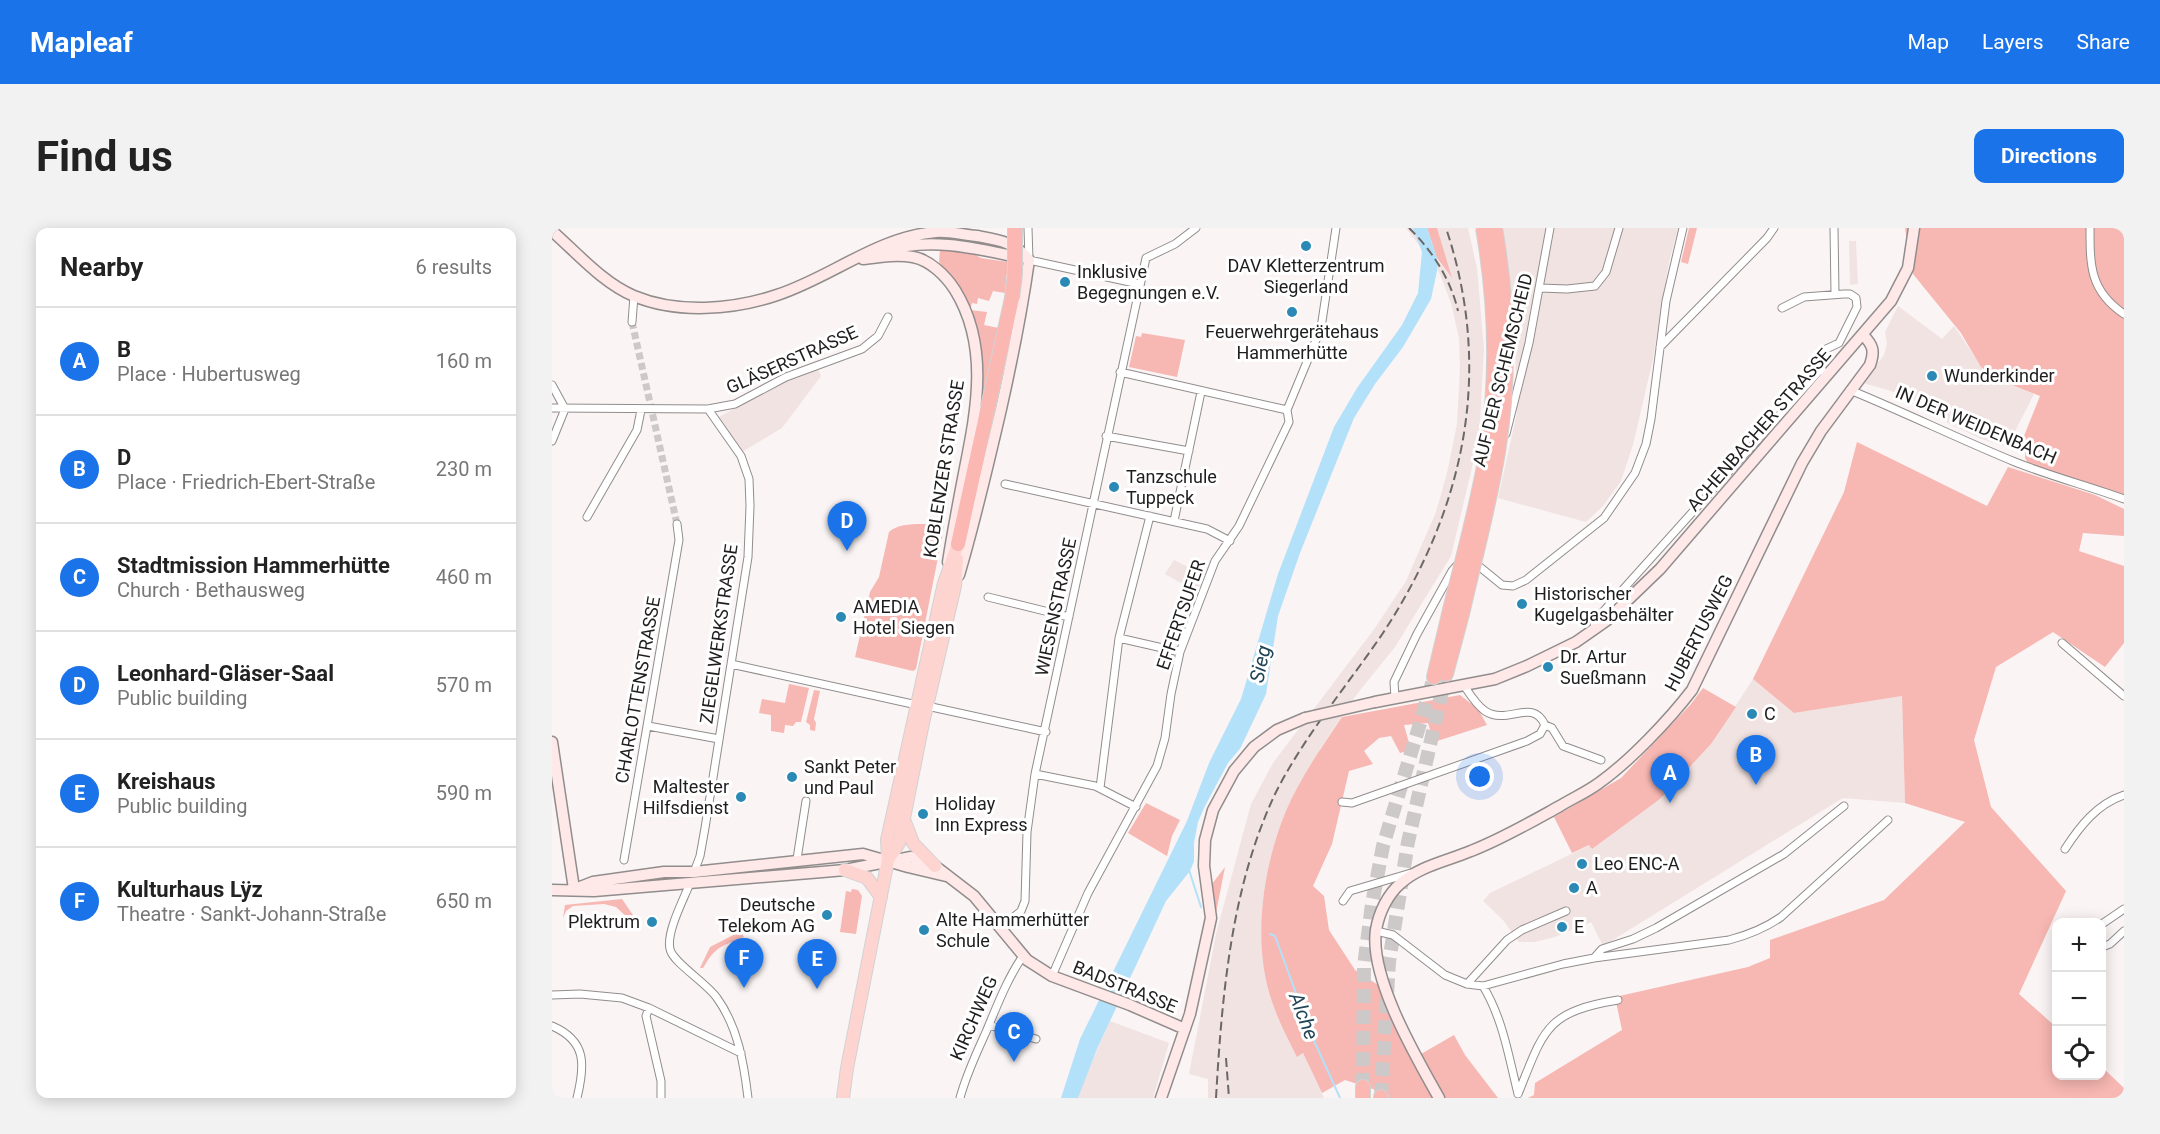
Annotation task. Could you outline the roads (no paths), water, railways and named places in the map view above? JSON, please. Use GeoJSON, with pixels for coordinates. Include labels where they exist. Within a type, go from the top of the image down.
{"type":"FeatureCollection","features":[{"type":"Feature","properties":{"kind":"highway"},"geometry":{"type":"LineString","coordinates":[[958,544],[1012,298],[1016,266],[1015,228]]}},
{"type":"Feature","properties":{"kind":"highway"},"geometry":{"type":"LineString","coordinates":[[1456,612],[1481,483],[1494,385],[1492,286],[1484,228]]}},
{"type":"Feature","properties":{"kind":"highway"},"geometry":{"type":"LineString","coordinates":[[1440,675],[1492,485],[1502,419],[1505,318],[1495,228]]}},
{"type":"Feature","properties":{"kind":"main road"},"geometry":{"type":"LineString","coordinates":[[1006,242],[1020,228]]}},
{"type":"Feature","properties":{"kind":"main road","name":"ACHENBACHER STRASSE"},"geometry":{"type":"LineString","coordinates":[[1161,1098],[1185,1029],[1211,918],[1204,862],[1205,840],[1213,810],[1234,771],[1254,747],[1277,730],[1305,718],[1374,702],[1496,679],[1576,642],[1620,610],[1660,569],[1825,372],[1863,335],[1891,301],[1902,283],[1910,258],[1914,228]]}},
{"type":"Feature","properties":{"kind":"main road"},"geometry":{"type":"LineString","coordinates":[[552,231],[593,268],[634,296],[657,303],[692,307],[748,303],[776,296],[806,284],[868,251],[912,236],[938,232],[1006,242],[1017,247],[1029,260]]}},
{"type":"Feature","properties":{"kind":"main road"},"geometry":{"type":"LineString","coordinates":[[936,268],[934,254],[937,245],[948,237],[959,234]]}},
{"type":"Feature","properties":{"kind":"main road"},"geometry":{"type":"LineString","coordinates":[[840,267],[892,249],[937,245],[977,248],[1029,260]]}},
{"type":"Feature","properties":{"kind":"main road","name":"KOBLENZER STRASSE"},"geometry":{"type":"LineString","coordinates":[[863,259],[892,256],[915,257],[936,268],[950,282],[968,317],[978,372],[973,429],[950,585]]}},
{"type":"Feature","properties":{"kind":"main road","name":"KOBLENZER STRASSE"},"geometry":{"type":"LineString","coordinates":[[950,585],[972,530],[985,480],[1023,307],[1029,260]]}},
{"type":"Feature","properties":{"kind":"main road","name":"HUBERTUSWEG"},"geometry":{"type":"LineString","coordinates":[[1439,1098],[1414,1052],[1385,988],[1377,954],[1376,931],[1388,898],[1416,871],[1472,851],[1518,830],[1598,784],[1622,764],[1678,708],[1696,681],[1802,463],[1821,430],[1870,365],[1874,354],[1871,344],[1863,335]]}},
{"type":"Feature","properties":{"kind":"main road","name":"KOBLENZER STRASSE"},"geometry":{"type":"LineString","coordinates":[[843,1098],[888,860],[887,840],[922,705],[958,544]]}},
{"type":"Feature","properties":{"kind":"main road","name":"KOBLENZER STRASSE"},"geometry":{"type":"LineString","coordinates":[[888,860],[899,843],[904,821],[922,705]]}},
{"type":"Feature","properties":{"kind":"main road"},"geometry":{"type":"LineString","coordinates":[[552,742],[574,890]]}},
{"type":"Feature","properties":{"kind":"main road"},"geometry":{"type":"LineString","coordinates":[[904,821],[913,843],[946,876],[974,896],[1023,956]]}},
{"type":"Feature","properties":{"kind":"main road"},"geometry":{"type":"LineString","coordinates":[[574,890],[593,882],[664,872],[694,872],[797,859],[863,854],[946,876]]}},
{"type":"Feature","properties":{"kind":"main road"},"geometry":{"type":"LineString","coordinates":[[552,890],[594,891],[845,870],[911,857],[935,866]]}},
{"type":"Feature","properties":{"kind":"main road"},"geometry":{"type":"LineString","coordinates":[[797,859],[798,873]]}},
{"type":"Feature","properties":{"kind":"main road"},"geometry":{"type":"LineString","coordinates":[[845,870],[867,878],[881,897]]}},
{"type":"Feature","properties":{"kind":"main road"},"geometry":{"type":"LineString","coordinates":[[690,883],[694,872]]}},
{"type":"Feature","properties":{"kind":"main road","name":"BADSTRASSE"},"geometry":{"type":"LineString","coordinates":[[1023,956],[1052,976],[1088,988],[1185,1029]]}},
{"type":"Feature","properties":{"kind":"street"},"geometry":{"type":"LineString","coordinates":[[1028,228],[1029,260],[1139,284]]}},
{"type":"Feature","properties":{"kind":"street","name":"WIESENSTRASSE"},"geometry":{"type":"LineString","coordinates":[[1000,928],[1021,911],[1025,901],[1027,832],[1035,774],[1046,732],[1106,436],[1146,258],[1175,244],[1196,228]]}},
{"type":"Feature","properties":{"kind":"street","name":"EFFERTSUFER"},"geometry":{"type":"LineString","coordinates":[[1052,976],[1111,848],[1118,840],[1157,766],[1180,652],[1215,561],[1230,541],[1289,423],[1287,410],[1321,328],[1336,228]]}},
{"type":"Feature","properties":{"kind":"street","name":"AUF DER SCHEMSCHEID"},"geometry":{"type":"LineString","coordinates":[[1469,551],[1513,412],[1540,288],[1550,228]]}},
{"type":"Feature","properties":{"kind":"street"},"geometry":{"type":"LineString","coordinates":[[1540,288],[1567,289],[1595,286],[1606,272],[1618,228]]}},
{"type":"Feature","properties":{"kind":"street"},"geometry":{"type":"LineString","coordinates":[[1395,698],[1394,682],[1417,634],[1452,570],[1469,551],[1477,566],[1502,585],[1513,586],[1526,580],[1604,518],[1635,473],[1646,444],[1666,302],[1683,228]]}},
{"type":"Feature","properties":{"kind":"street"},"geometry":{"type":"LineString","coordinates":[[1660,347],[1767,238],[1774,228]]}},
{"type":"Feature","properties":{"kind":"street"},"geometry":{"type":"LineString","coordinates":[[1834,228],[1835,294]]}},
{"type":"Feature","properties":{"kind":"street"},"geometry":{"type":"LineString","coordinates":[[2090,228],[2090,261],[2096,284],[2104,297],[2124,314]]}},
{"type":"Feature","properties":{"kind":"street"},"geometry":{"type":"LineString","coordinates":[[1782,308],[1804,297],[1850,294],[1856,298],[1857,307],[1839,343],[1824,350],[1819,358],[1825,372]]}},
{"type":"Feature","properties":{"kind":"street"},"geometry":{"type":"LineString","coordinates":[[632,322],[634,296]]}},
{"type":"Feature","properties":{"kind":"street","name":"GLÄSERSTRASSE"},"geometry":{"type":"LineString","coordinates":[[552,408],[708,409],[735,404],[786,377],[862,349],[878,336],[888,317]]}},
{"type":"Feature","properties":{"kind":"street"},"geometry":{"type":"LineString","coordinates":[[1120,372],[1287,410]]}},
{"type":"Feature","properties":{"kind":"street"},"geometry":{"type":"LineString","coordinates":[[552,385],[565,409],[552,441]]}},
{"type":"Feature","properties":{"kind":"street","name":"IN DER WEIDENBACH"},"geometry":{"type":"LineString","coordinates":[[1850,390],[2019,463],[2124,499]]}},
{"type":"Feature","properties":{"kind":"street"},"geometry":{"type":"LineString","coordinates":[[1174,521],[1201,392]]}},
{"type":"Feature","properties":{"kind":"street","name":"ZIEGELWERKSTRASSE"},"geometry":{"type":"LineString","coordinates":[[694,872],[701,850],[748,557],[749,479],[741,456],[708,409]]}},
{"type":"Feature","properties":{"kind":"street"},"geometry":{"type":"LineString","coordinates":[[587,517],[637,430],[641,410]]}},
{"type":"Feature","properties":{"kind":"street"},"geometry":{"type":"LineString","coordinates":[[1106,436],[1189,451]]}},
{"type":"Feature","properties":{"kind":"street"},"geometry":{"type":"LineString","coordinates":[[1005,484],[1174,521],[1207,530],[1230,541]]}},
{"type":"Feature","properties":{"kind":"street"},"geometry":{"type":"LineString","coordinates":[[1100,788],[1119,638],[1150,516]]}},
{"type":"Feature","properties":{"kind":"street","name":"CHARLOTTENSTRASSE"},"geometry":{"type":"LineString","coordinates":[[624,860],[679,540],[677,524]]}},
{"type":"Feature","properties":{"kind":"street"},"geometry":{"type":"LineString","coordinates":[[988,597],[1069,617]]}},
{"type":"Feature","properties":{"kind":"street"},"geometry":{"type":"LineString","coordinates":[[1119,638],[1180,652]]}},
{"type":"Feature","properties":{"kind":"street"},"geometry":{"type":"LineString","coordinates":[[2061,643],[2124,696]]}},
{"type":"Feature","properties":{"kind":"street"},"geometry":{"type":"LineString","coordinates":[[731,664],[1046,732]]}},
{"type":"Feature","properties":{"kind":"street"},"geometry":{"type":"LineString","coordinates":[[1463,684],[1470,696],[1485,711],[1503,716],[1534,712],[1540,715],[1545,725],[1552,728],[1563,746],[1601,760]]}},
{"type":"Feature","properties":{"kind":"street"},"geometry":{"type":"LineString","coordinates":[[1342,802],[1352,803],[1497,753],[1540,734],[1545,725]]}},
{"type":"Feature","properties":{"kind":"street"},"geometry":{"type":"LineString","coordinates":[[648,726],[719,739]]}},
{"type":"Feature","properties":{"kind":"street"},"geometry":{"type":"LineString","coordinates":[[1035,774],[1100,788],[1136,807]]}},
{"type":"Feature","properties":{"kind":"street"},"geometry":{"type":"LineString","coordinates":[[2065,849],[2079,827],[2104,803],[2124,795]]}},
{"type":"Feature","properties":{"kind":"street"},"geometry":{"type":"LineString","coordinates":[[797,859],[806,801]]}},
{"type":"Feature","properties":{"kind":"street"},"geometry":{"type":"LineString","coordinates":[[1594,957],[1602,949],[1633,939],[1656,928],[1784,854],[1844,806]]}},
{"type":"Feature","properties":{"kind":"street"},"geometry":{"type":"LineString","coordinates":[[1376,931],[1393,935],[1445,975],[1467,984],[1483,987],[1594,957],[1729,940],[1750,935],[1769,926],[1888,820]]}},
{"type":"Feature","properties":{"kind":"street","name":"HUBERTUSWEG"},"geometry":{"type":"LineString","coordinates":[[1343,901],[1350,891],[1416,871]]}},
{"type":"Feature","properties":{"kind":"street"},"geometry":{"type":"LineString","coordinates":[[690,883],[673,927],[670,949],[678,962],[703,981],[717,998],[730,1023],[741,1053],[748,1098]]}},
{"type":"Feature","properties":{"kind":"street"},"geometry":{"type":"LineString","coordinates":[[2106,921],[2124,909]]}},
{"type":"Feature","properties":{"kind":"street"},"geometry":{"type":"LineString","coordinates":[[1467,984],[1507,940],[1522,930],[1566,911]]}},
{"type":"Feature","properties":{"kind":"street"},"geometry":{"type":"LineString","coordinates":[[2106,946],[2124,931]]}},
{"type":"Feature","properties":{"kind":"street","name":"KIRCHWEG"},"geometry":{"type":"LineString","coordinates":[[960,1098],[965,1080],[989,1025],[1013,971],[1023,956]]}},
{"type":"Feature","properties":{"kind":"street"},"geometry":{"type":"LineString","coordinates":[[1483,987],[1492,1001],[1518,1094],[1545,1032],[1558,1020],[1573,1011],[1594,1004],[1618,1000]]}},
{"type":"Feature","properties":{"kind":"street"},"geometry":{"type":"LineString","coordinates":[[552,995],[580,994],[622,998],[649,1008],[741,1053]]}},
{"type":"Feature","properties":{"kind":"street"},"geometry":{"type":"LineString","coordinates":[[649,1008],[646,1016],[661,1081],[661,1098]]}},
{"type":"Feature","properties":{"kind":"street"},"geometry":{"type":"LineString","coordinates":[[989,1025],[1036,1039]]}},
{"type":"Feature","properties":{"kind":"street"},"geometry":{"type":"LineString","coordinates":[[552,1026],[569,1035],[579,1049],[581,1071],[577,1098]]}},
{"type":"Feature","properties":{"kind":"water","name":"Sieg"},"geometry":{"type":"Polygon","coordinates":[[[1413,228],[1427,228],[1437,258],[1437,271],[1431,299],[1403,347],[1375,384],[1354,418],[1300,553],[1278,616],[1266,694],[1240,749],[1190,871],[1166,901],[1097,1049],[1078,1098],[1061,1098],[1080,1039],[1187,821],[1209,763],[1241,699],[1278,574],[1334,427],[1357,388],[1402,325],[1418,293],[1422,252],[1413,228]]]}},
{"type":"Feature","properties":{"kind":"waterway","name":"Alche"},"geometry":{"type":"LineString","coordinates":[[1189,870],[1201,907]]}},
{"type":"Feature","properties":{"kind":"waterway","name":"Alche"},"geometry":{"type":"LineString","coordinates":[[1270,934],[1275,936],[1311,1034],[1340,1098]]}},
{"type":"Feature","properties":{"kind":"tunnel"},"geometry":{"type":"LineString","coordinates":[[632,322],[677,524]]}},
{"type":"Feature","properties":{"kind":"tunnel"},"geometry":{"type":"LineString","coordinates":[[1381,1097],[1389,962],[1408,842],[1446,674]]}},
{"type":"Feature","properties":{"kind":"tunnel"},"geometry":{"type":"LineString","coordinates":[[1363,1087],[1364,966],[1372,904],[1383,846],[1434,677]]}},
{"type":"Feature","properties":{"kind":"railway"},"geometry":{"type":"LineString","coordinates":[[1409,228],[1440,266],[1451,288],[1458,311]]}},
{"type":"Feature","properties":{"kind":"railway"},"geometry":{"type":"LineString","coordinates":[[1216,1098],[1231,942],[1248,865],[1261,828],[1287,771],[1383,633],[1411,586],[1434,537],[1452,488],[1463,438],[1469,386],[1468,334],[1460,282],[1446,228]]}},
{"type":"Feature","properties":{"kind":"railway"},"geometry":{"type":"LineString","coordinates":[[1226,1058],[1229,1098]]}},
{"type":"Feature","properties":{"kind":"place","name":"DAV Kletterzentrum Siegerland"},"geometry":{"type":"Point","coordinates":[1306,246]}},
{"type":"Feature","properties":{"kind":"place","name":"Inklusive Begegnungen e.V."},"geometry":{"type":"Point","coordinates":[1065,282]}},
{"type":"Feature","properties":{"kind":"place","name":"Feuerwehrgerätehaus Hammerhütte"},"geometry":{"type":"Point","coordinates":[1292,312]}},
{"type":"Feature","properties":{"kind":"place","name":"Wunderkinder"},"geometry":{"type":"Point","coordinates":[1932,376]}},
{"type":"Feature","properties":{"kind":"place","name":"Tanzschule Tuppeck"},"geometry":{"type":"Point","coordinates":[1114,487]}},
{"type":"Feature","properties":{"kind":"place","name":"Leonhard-Gläser-Saal"},"geometry":{"type":"Point","coordinates":[847,551]}},
{"type":"Feature","properties":{"kind":"place","name":"Historischer Kugelgasbehälter"},"geometry":{"type":"Point","coordinates":[1522,604]}},
{"type":"Feature","properties":{"kind":"place","name":"AMEDIA Hotel Siegen"},"geometry":{"type":"Point","coordinates":[841,617]}},
{"type":"Feature","properties":{"kind":"place","name":"Dr. Artur Sueßmann"},"geometry":{"type":"Point","coordinates":[1548,667]}},
{"type":"Feature","properties":{"kind":"place","name":"C"},"geometry":{"type":"Point","coordinates":[1752,714]}},
{"type":"Feature","properties":{"kind":"place","name":"Sankt Peter und Paul"},"geometry":{"type":"Point","coordinates":[792,777]}},
{"type":"Feature","properties":{"kind":"place","name":"D"},"geometry":{"type":"Point","coordinates":[1756,785]}},
{"type":"Feature","properties":{"kind":"place","name":"Maltester Hilfsdienst"},"geometry":{"type":"Point","coordinates":[741,797]}},
{"type":"Feature","properties":{"kind":"place","name":"B"},"geometry":{"type":"Point","coordinates":[1670,803]}},
{"type":"Feature","properties":{"kind":"place","name":"Holiday Inn Express"},"geometry":{"type":"Point","coordinates":[923,814]}},
{"type":"Feature","properties":{"kind":"place","name":"Leo ENC-A"},"geometry":{"type":"Point","coordinates":[1582,864]}},
{"type":"Feature","properties":{"kind":"place","name":"A"},"geometry":{"type":"Point","coordinates":[1574,888]}},
{"type":"Feature","properties":{"kind":"place","name":"Deutsche Telekom AG"},"geometry":{"type":"Point","coordinates":[827,915]}},
{"type":"Feature","properties":{"kind":"place","name":"Plektrum"},"geometry":{"type":"Point","coordinates":[652,922]}},
{"type":"Feature","properties":{"kind":"place","name":"E"},"geometry":{"type":"Point","coordinates":[1562,927]}},
{"type":"Feature","properties":{"kind":"place","name":"Alte Hammerhütter Schule"},"geometry":{"type":"Point","coordinates":[924,930]}},
{"type":"Feature","properties":{"kind":"place","name":"Kulturhaus Lÿz"},"geometry":{"type":"Point","coordinates":[744,988]}},
{"type":"Feature","properties":{"kind":"place","name":"Kreishaus"},"geometry":{"type":"Point","coordinates":[817,989]}},
{"type":"Feature","properties":{"kind":"place","name":"Stadtmission Hammerhütte"},"geometry":{"type":"Point","coordinates":[1014,1062]}}]}
